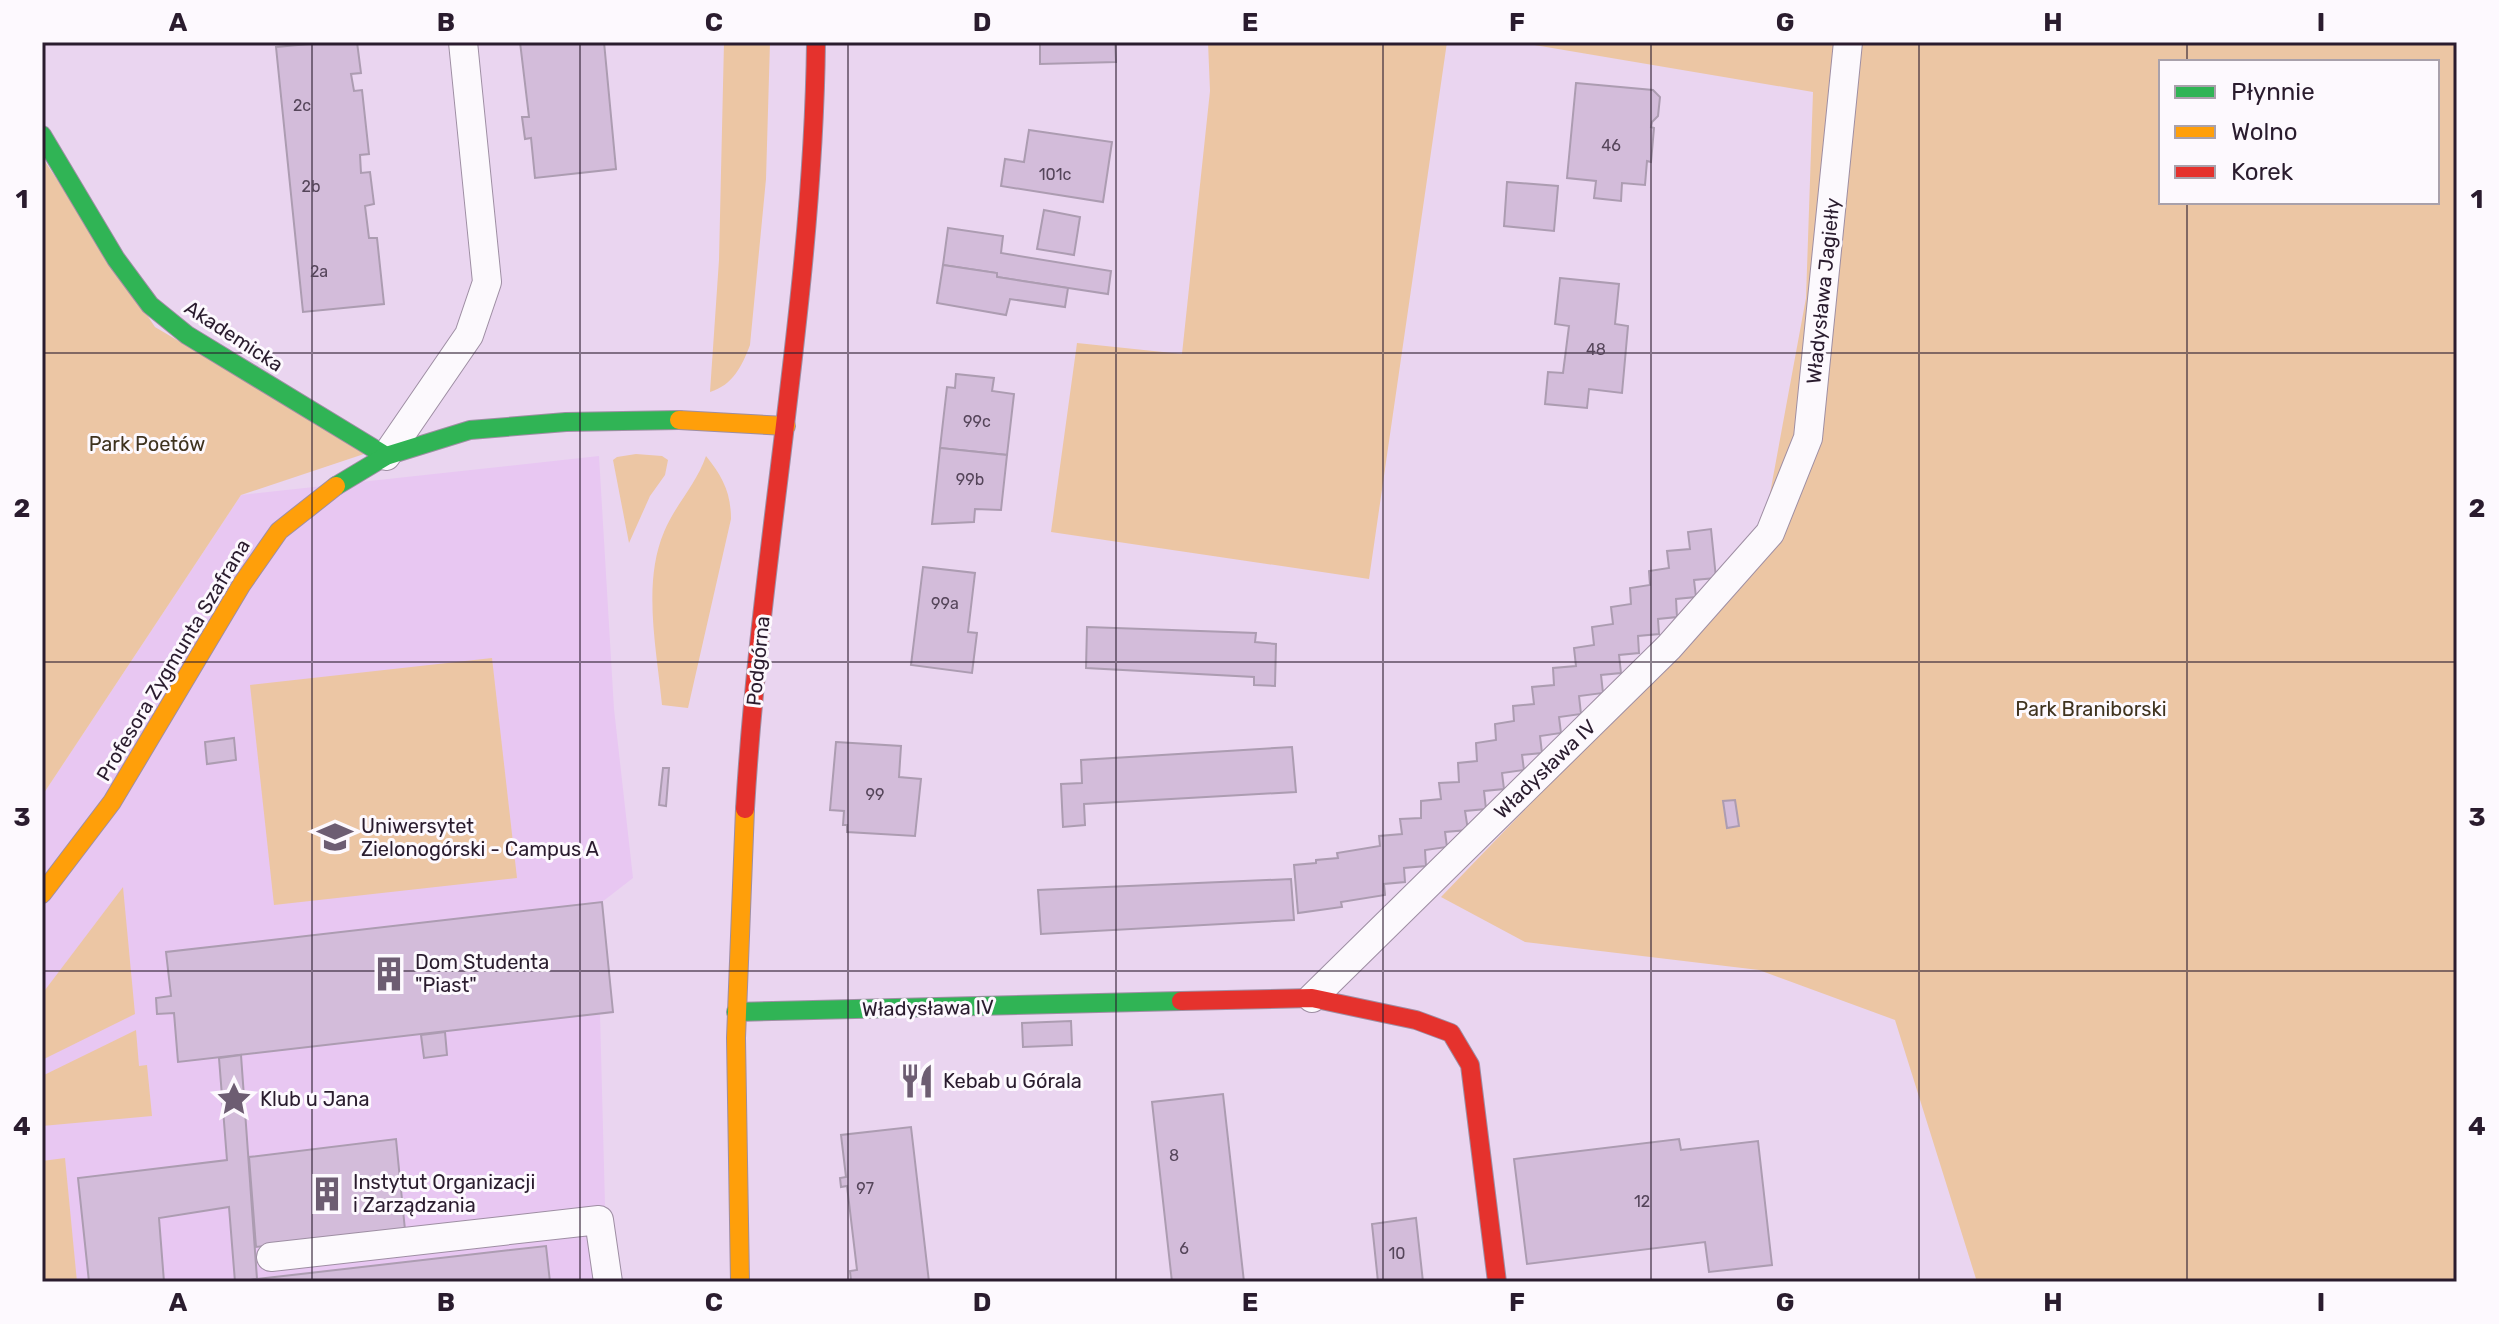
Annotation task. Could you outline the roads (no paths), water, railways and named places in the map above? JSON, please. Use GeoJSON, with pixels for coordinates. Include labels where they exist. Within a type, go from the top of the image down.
{"type":"FeatureCollection","features":[{"type":"Feature","properties":{"kind":"street","name":"Podgórna"},"geometry":{"type":"LineString","coordinates":[[740,1282],[734,1161],[744,793],[808,208],[816,42]]}},
{"type":"Feature","properties":{"kind":"street","name":"Akademicka"},"geometry":{"type":"LineString","coordinates":[[42,135],[116,259],[150,305],[187,335],[386,456]]}},
{"type":"Feature","properties":{"kind":"street","name":"Profesora Zygmunta Szafrana"},"geometry":{"type":"LineString","coordinates":[[42,894],[112,802],[242,584],[279,531],[327,491],[386,456],[470,430],[566,422],[699,420],[786,426]]}},
{"type":"Feature","properties":{"kind":"street","name":"Władysława IV"},"geometry":{"type":"LineString","coordinates":[[736,1012],[1312,998],[1416,1020],[1451,1033],[1470,1065],[1497,1282]]}},
{"type":"Feature","properties":{"kind":"lane"},"geometry":{"type":"LineString","coordinates":[[386,456],[469,335],[487,282],[463,42]]}},
{"type":"Feature","properties":{"kind":"lane","name":"Władysława Jagiełły"},"geometry":{"type":"LineString","coordinates":[[1770,533],[1808,438],[1848,42]]}},
{"type":"Feature","properties":{"kind":"lane","name":"Władysława IV"},"geometry":{"type":"LineString","coordinates":[[1312,998],[1669,647],[1770,533]]}},
{"type":"Feature","properties":{"kind":"lane"},"geometry":{"type":"LineString","coordinates":[[271,1257],[599,1220],[608,1282]]}},
{"type":"Feature","properties":{"kind":"place","name":"Uniwersytet Zielonogórski - Campus A"},"geometry":{"type":"Point","coordinates":[335,837]}},
{"type":"Feature","properties":{"kind":"place","name":"Dom Studenta \"Piast\""},"geometry":{"type":"Point","coordinates":[389,974]}},
{"type":"Feature","properties":{"kind":"place","name":"Kebab u Górala"},"geometry":{"type":"Point","coordinates":[917,1081]}},
{"type":"Feature","properties":{"kind":"place","name":"Klub u Jana"},"geometry":{"type":"Point","coordinates":[234,1099]}},
{"type":"Feature","properties":{"kind":"place","name":"Instytut Organizacji i Zarządzania"},"geometry":{"type":"Point","coordinates":[327,1194]}},
{"type":"Feature","properties":{"kind":"park label","name":"Park Poetów"},"geometry":{"type":"Point","coordinates":[147,444]}},
{"type":"Feature","properties":{"kind":"park label","name":"Park Braniborski"},"geometry":{"type":"Point","coordinates":[2091,709]}}]}
